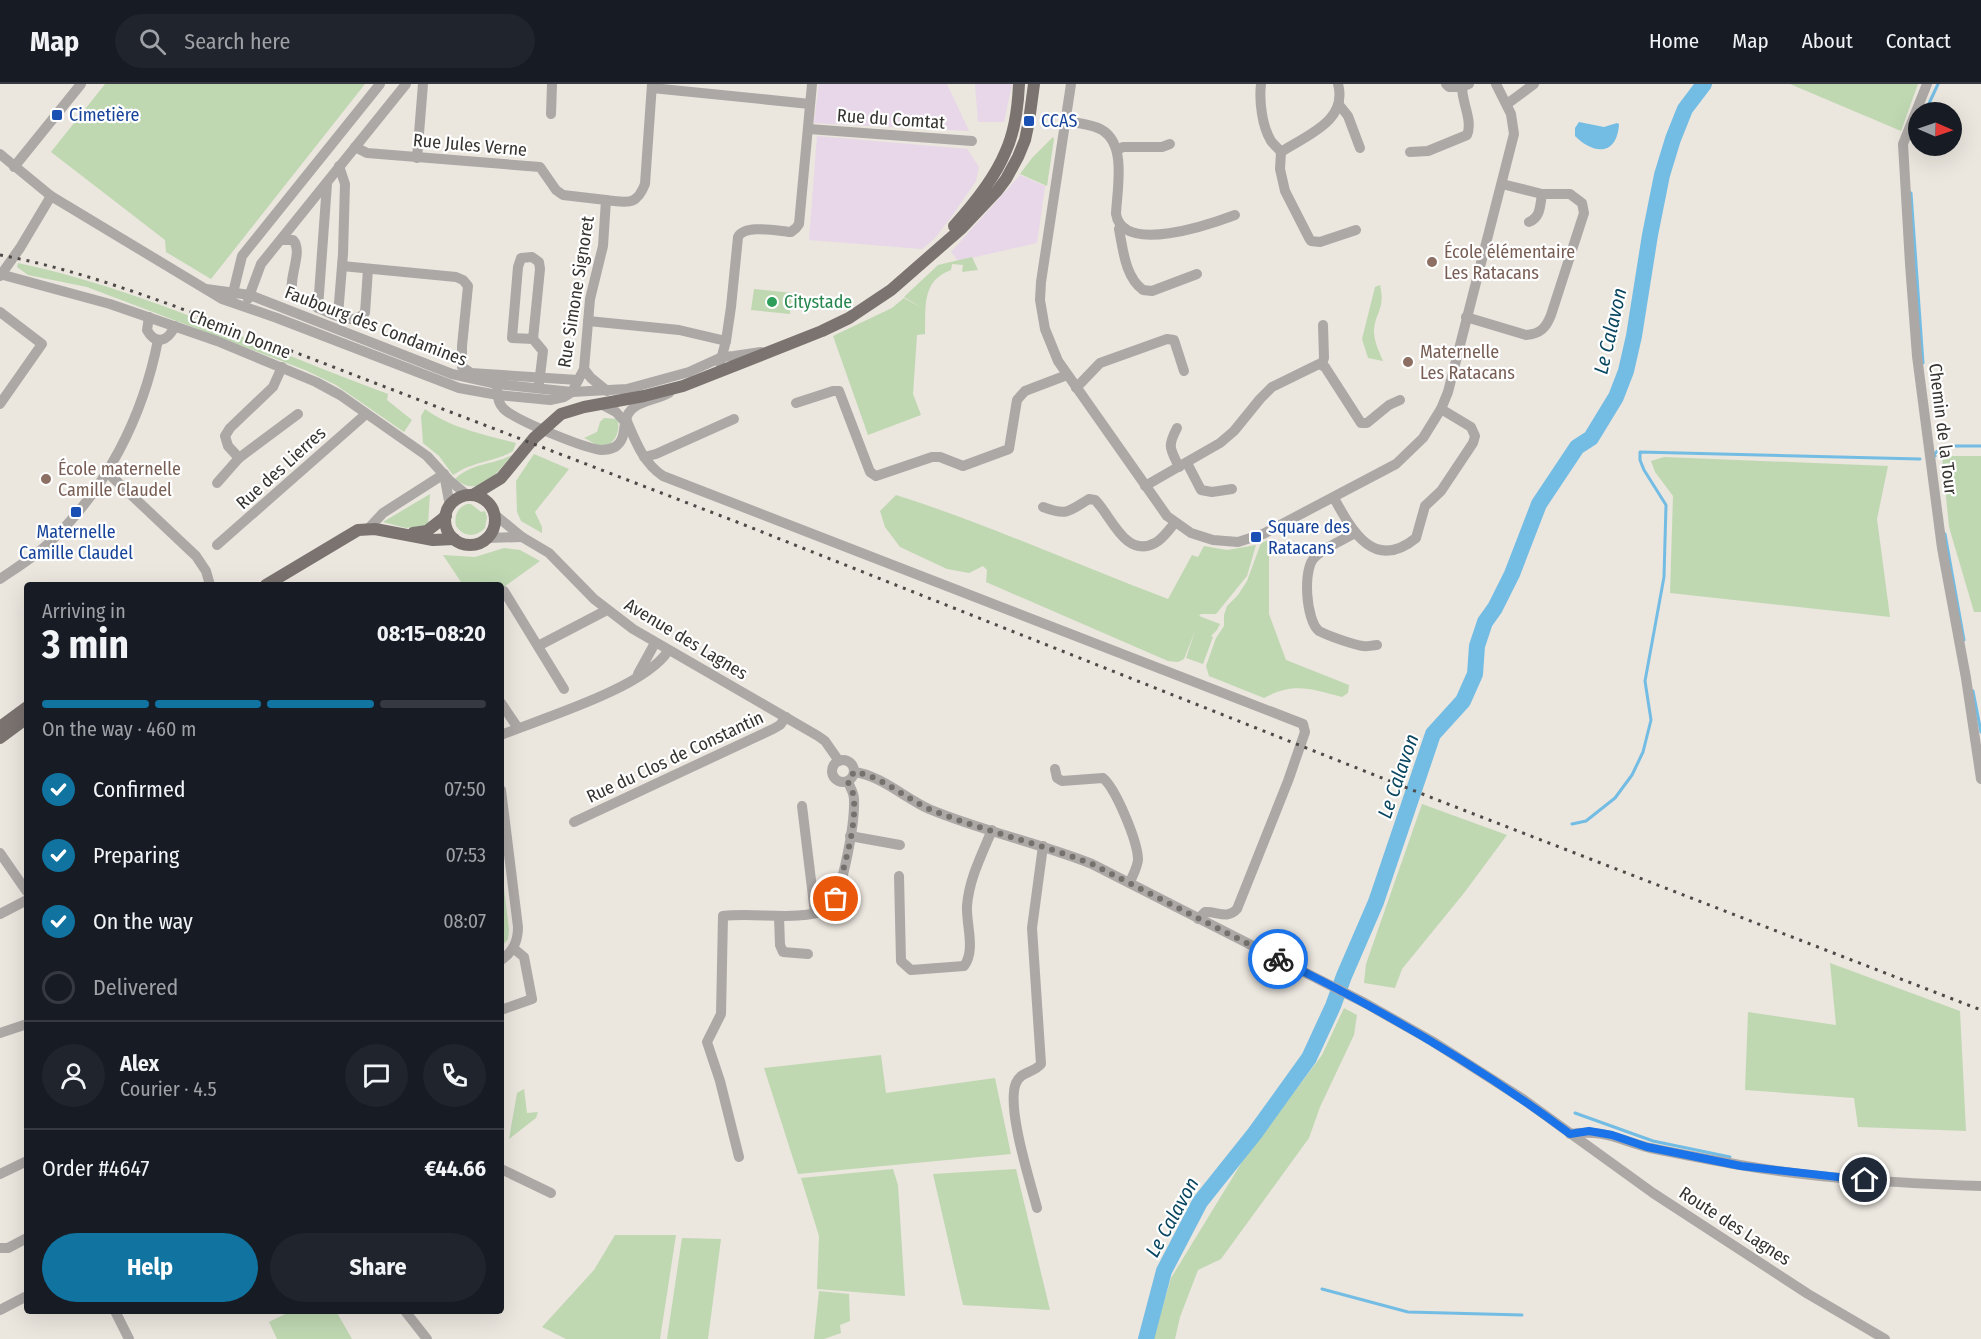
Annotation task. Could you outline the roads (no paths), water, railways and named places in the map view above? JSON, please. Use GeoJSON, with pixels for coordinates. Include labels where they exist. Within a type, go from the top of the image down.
{"type":"FeatureCollection","features":[{"type":"Feature","properties":{"kind":"main road"},"geometry":{"type":"LineString","coordinates":[[908,275],[967,211],[1005,155],[1016,114],[1020,84]]}},
{"type":"Feature","properties":{"kind":"main road"},"geometry":{"type":"LineString","coordinates":[[448,511],[448,531],[454,539],[471,545],[487,538],[495,524],[496,492],[501,478],[534,438],[561,414],[674,389],[822,331],[849,318],[891,290],[962,228],[1006,179],[1025,140],[1034,84]]}},
{"type":"Feature","properties":{"kind":"main road"},"geometry":{"type":"LineString","coordinates":[[405,534],[427,531],[457,499],[470,495],[501,478]]}},
{"type":"Feature","properties":{"kind":"main road"},"geometry":{"type":"LineString","coordinates":[[470,495],[488,502],[494,512]]}},
{"type":"Feature","properties":{"kind":"main road"},"geometry":{"type":"LineString","coordinates":[[271,582],[354,532],[369,528],[433,540],[454,539]]}},
{"type":"Feature","properties":{"kind":"main road"},"geometry":{"type":"LineString","coordinates":[[2,727],[24,709]]}},
{"type":"Feature","properties":{"kind":"main road"},"geometry":{"type":"LineString","coordinates":[[0,738],[24,720]]}},
{"type":"Feature","properties":{"kind":"street"},"geometry":{"type":"LineString","coordinates":[[14,167],[81,84]]}},
{"type":"Feature","properties":{"kind":"street"},"geometry":{"type":"LineString","coordinates":[[237,304],[232,296],[241,269],[242,256],[381,84]]}},
{"type":"Feature","properties":{"kind":"street"},"geometry":{"type":"LineString","coordinates":[[237,304],[247,300],[257,272],[406,84]]}},
{"type":"Feature","properties":{"kind":"street"},"geometry":{"type":"LineString","coordinates":[[417,158],[423,84]]}},
{"type":"Feature","properties":{"kind":"street"},"geometry":{"type":"LineString","coordinates":[[551,114],[552,84]]}},
{"type":"Feature","properties":{"kind":"street"},"geometry":{"type":"LineString","coordinates":[[717,372],[726,341],[740,233],[748,229],[791,232],[799,224],[812,84]]}},
{"type":"Feature","properties":{"kind":"street"},"geometry":{"type":"LineString","coordinates":[[1071,84],[1041,282],[1040,300],[1049,342],[1067,375],[1163,511],[1175,523],[1201,538],[1227,542],[1238,542],[1263,534],[1379,474],[1410,452],[1423,438],[1441,409],[1448,392],[1514,134],[1514,122],[1496,84]]}},
{"type":"Feature","properties":{"kind":"street"},"geometry":{"type":"LineString","coordinates":[[1261,84],[1260,97],[1266,130],[1272,142],[1281,152],[1280,169],[1285,191],[1311,241],[1320,242],[1356,230]]}},
{"type":"Feature","properties":{"kind":"street"},"geometry":{"type":"LineString","coordinates":[[1281,152],[1333,117],[1340,106],[1338,84]]}},
{"type":"Feature","properties":{"kind":"street"},"geometry":{"type":"LineString","coordinates":[[1410,152],[1428,151],[1467,135],[1469,124],[1462,98],[1466,86],[1449,87],[1446,84]]}},
{"type":"Feature","properties":{"kind":"street"},"geometry":{"type":"LineString","coordinates":[[1507,104],[1534,84]]}},
{"type":"Feature","properties":{"kind":"street","name":"Chemin de la Tour"},"geometry":{"type":"LineString","coordinates":[[1927,84],[1903,144],[1917,356],[1942,548],[1967,684],[1981,779]]}},
{"type":"Feature","properties":{"kind":"street"},"geometry":{"type":"LineString","coordinates":[[652,86],[810,104]]}},
{"type":"Feature","properties":{"kind":"street","name":"Rue Simone Signoret"},"geometry":{"type":"LineString","coordinates":[[572,392],[584,369],[590,299],[603,246],[606,201],[627,202],[638,198],[645,183],[652,86]]}},
{"type":"Feature","properties":{"kind":"street"},"geometry":{"type":"LineString","coordinates":[[1340,106],[1348,116],[1360,148]]}},
{"type":"Feature","properties":{"kind":"street"},"geometry":{"type":"LineString","coordinates":[[1066,121],[1103,130],[1117,150],[1117,220],[1133,232],[1149,236],[1183,231],[1235,215]]}},
{"type":"Feature","properties":{"kind":"street","name":"Rue du Comtat"},"geometry":{"type":"LineString","coordinates":[[809,129],[972,141]]}},
{"type":"Feature","properties":{"kind":"street"},"geometry":{"type":"LineString","coordinates":[[1117,150],[1123,147],[1162,147],[1170,144]]}},
{"type":"Feature","properties":{"kind":"street","name":"Rue Jules Verne"},"geometry":{"type":"LineString","coordinates":[[356,147],[367,153],[540,167],[556,190],[563,195],[606,201]]}},
{"type":"Feature","properties":{"kind":"street","name":"Faubourg des Condamines"},"geometry":{"type":"LineString","coordinates":[[0,154],[51,196],[202,288],[250,295],[452,375],[497,389],[539,383],[572,392],[607,391],[649,384],[689,372],[722,357],[776,349]]}},
{"type":"Feature","properties":{"kind":"street"},"geometry":{"type":"LineString","coordinates":[[338,315],[345,184],[339,166]]}},
{"type":"Feature","properties":{"kind":"street"},"geometry":{"type":"LineString","coordinates":[[318,308],[327,184]]}},
{"type":"Feature","properties":{"kind":"street"},"geometry":{"type":"LineString","coordinates":[[1467,317],[1526,335],[1535,334],[1548,324],[1584,213],[1582,203],[1570,195],[1542,194],[1502,184]]}},
{"type":"Feature","properties":{"kind":"street"},"geometry":{"type":"LineString","coordinates":[[1528,222],[1535,219],[1539,213],[1542,194]]}},
{"type":"Feature","properties":{"kind":"street"},"geometry":{"type":"LineString","coordinates":[[1,275],[51,196]]}},
{"type":"Feature","properties":{"kind":"street"},"geometry":{"type":"LineString","coordinates":[[1121,225],[1119,229],[1129,272],[1143,290],[1152,291],[1197,274]]}},
{"type":"Feature","properties":{"kind":"street"},"geometry":{"type":"LineString","coordinates":[[283,240],[292,240],[296,243],[297,248],[292,280],[293,295],[349,320],[365,313],[368,269]]}},
{"type":"Feature","properties":{"kind":"street"},"geometry":{"type":"LineString","coordinates":[[529,398],[539,383],[543,351],[533,339],[540,269],[539,262],[532,257],[521,258],[518,267],[512,338],[533,339]]}},
{"type":"Feature","properties":{"kind":"street"},"geometry":{"type":"LineString","coordinates":[[342,266],[456,277],[463,280],[468,286],[461,358],[462,367],[471,373],[539,383],[578,380]]}},
{"type":"Feature","properties":{"kind":"street"},"geometry":{"type":"LineString","coordinates":[[241,269],[244,274],[249,275],[257,272]]}},
{"type":"Feature","properties":{"kind":"street","name":"Chemin Donne"},"geometry":{"type":"LineString","coordinates":[[1,275],[78,294],[149,317],[316,382],[340,395],[427,456],[444,474],[470,495]]}},
{"type":"Feature","properties":{"kind":"street"},"geometry":{"type":"LineString","coordinates":[[202,288],[222,299],[277,318],[447,385],[473,392],[497,389],[529,398],[550,400],[564,397],[572,392]]}},
{"type":"Feature","properties":{"kind":"street"},"geometry":{"type":"LineString","coordinates":[[0,312],[42,344],[4,388],[0,404]]}},
{"type":"Feature","properties":{"kind":"street"},"geometry":{"type":"LineString","coordinates":[[149,317],[147,330],[158,340],[164,340],[170,336],[175,326]]}},
{"type":"Feature","properties":{"kind":"street"},"geometry":{"type":"LineString","coordinates":[[588,321],[679,330],[726,341]]}},
{"type":"Feature","properties":{"kind":"street"},"geometry":{"type":"LineString","coordinates":[[1322,364],[1324,358],[1323,325]]}},
{"type":"Feature","properties":{"kind":"street"},"geometry":{"type":"LineString","coordinates":[[1076,388],[1100,363],[1171,338],[1174,340],[1184,371]]}},
{"type":"Feature","properties":{"kind":"street"},"geometry":{"type":"LineString","coordinates":[[0,579],[47,545],[108,472],[126,439],[138,410],[158,340]]}},
{"type":"Feature","properties":{"kind":"street"},"geometry":{"type":"LineString","coordinates":[[1322,364],[1361,423],[1367,423],[1389,405],[1400,400]]}},
{"type":"Feature","properties":{"kind":"street"},"geometry":{"type":"LineString","coordinates":[[1145,486],[1220,443],[1234,431],[1272,387],[1302,371],[1322,364]]}},
{"type":"Feature","properties":{"kind":"street"},"geometry":{"type":"LineString","coordinates":[[239,458],[228,446],[225,436],[273,387],[282,368]]}},
{"type":"Feature","properties":{"kind":"street"},"geometry":{"type":"LineString","coordinates":[[584,369],[607,391]]}},
{"type":"Feature","properties":{"kind":"street"},"geometry":{"type":"LineString","coordinates":[[796,403],[839,391],[870,472],[876,476],[932,457],[940,457],[963,466],[1010,449],[1017,400],[1020,396],[1025,391],[1067,375]]}},
{"type":"Feature","properties":{"kind":"street"},"geometry":{"type":"LineString","coordinates":[[497,389],[499,403],[505,410],[533,425],[601,450],[618,444],[626,444],[641,453],[656,454],[734,419]]}},
{"type":"Feature","properties":{"kind":"street"},"geometry":{"type":"LineString","coordinates":[[618,444],[625,434],[626,421],[632,408],[674,389]]}},
{"type":"Feature","properties":{"kind":"street"},"geometry":{"type":"LineString","coordinates":[[601,404],[616,412],[626,421],[641,453],[653,470],[680,483],[1303,724],[1305,732],[1288,781],[1237,909],[1234,913],[1226,915],[1205,912],[1198,919]]}},
{"type":"Feature","properties":{"kind":"street"},"geometry":{"type":"LineString","coordinates":[[1334,498],[1355,533],[1365,542],[1390,551],[1416,538],[1425,506],[1441,491],[1473,443],[1472,427],[1441,409]]}},
{"type":"Feature","properties":{"kind":"street"},"geometry":{"type":"LineString","coordinates":[[217,483],[239,458],[298,414]]}},
{"type":"Feature","properties":{"kind":"street","name":"Rue des Lierres"},"geometry":{"type":"LineString","coordinates":[[217,545],[366,414]]}},
{"type":"Feature","properties":{"kind":"street"},"geometry":{"type":"LineString","coordinates":[[1177,428],[1169,442],[1172,452],[1201,490],[1212,492],[1232,489]]}},
{"type":"Feature","properties":{"kind":"street"},"geometry":{"type":"LineString","coordinates":[[108,472],[196,556],[206,571],[209,582]]}},
{"type":"Feature","properties":{"kind":"street"},"geometry":{"type":"LineString","coordinates":[[369,528],[382,513],[444,474],[448,511]]}},
{"type":"Feature","properties":{"kind":"street"},"geometry":{"type":"LineString","coordinates":[[1042,507],[1060,514],[1070,512],[1089,499],[1095,500],[1121,535],[1130,543],[1145,546],[1156,543],[1175,523]]}},
{"type":"Feature","properties":{"kind":"street","name":"Avenue des Lagnes"},"geometry":{"type":"LineString","coordinates":[[494,512],[522,537],[549,554],[607,610],[668,651],[825,741],[839,761]]}},
{"type":"Feature","properties":{"kind":"street"},"geometry":{"type":"LineString","coordinates":[[1355,533],[1315,556],[1310,564],[1308,582],[1310,614],[1314,625],[1320,631],[1363,646],[1377,645]]}},
{"type":"Feature","properties":{"kind":"street"},"geometry":{"type":"LineString","coordinates":[[487,538],[522,537]]}},
{"type":"Feature","properties":{"kind":"street"},"geometry":{"type":"LineString","coordinates":[[504,591],[564,689]]}},
{"type":"Feature","properties":{"kind":"street"},"geometry":{"type":"LineString","coordinates":[[538,646],[607,610]]}},
{"type":"Feature","properties":{"kind":"street"},"geometry":{"type":"LineString","coordinates":[[636,676],[655,643]]}},
{"type":"Feature","properties":{"kind":"street"},"geometry":{"type":"LineString","coordinates":[[504,734],[612,691],[653,666],[668,651]]}},
{"type":"Feature","properties":{"kind":"street"},"geometry":{"type":"LineString","coordinates":[[504,707],[518,728]]}},
{"type":"Feature","properties":{"kind":"street","name":"Rue du Clos de Constantin"},"geometry":{"type":"LineString","coordinates":[[574,822],[773,729],[780,725],[786,717]]}},
{"type":"Feature","properties":{"kind":"street"},"geometry":{"type":"LineString","coordinates":[[739,1157],[720,1081],[707,1042],[721,1014],[723,916],[779,917],[831,909],[836,899],[850,836],[854,801],[851,777],[850,762],[839,761],[833,766],[834,778],[840,782],[851,777],[875,778],[929,809],[1043,846],[1092,864],[1130,882],[1365,1003],[1432,1041],[1506,1088],[1570,1134],[1589,1131],[1612,1135],[1647,1147],[1741,1166],[1786,1172],[1844,1179],[1981,1186]]}},
{"type":"Feature","properties":{"kind":"street"},"geometry":{"type":"LineString","coordinates":[[1055,769],[1058,778],[1062,781],[1103,778],[1110,784],[1119,800],[1137,851],[1136,867],[1130,882]]}},
{"type":"Feature","properties":{"kind":"street"},"geometry":{"type":"LineString","coordinates":[[802,806],[815,913]]}},
{"type":"Feature","properties":{"kind":"street"},"geometry":{"type":"LineString","coordinates":[[504,814],[518,927],[518,937],[513,948],[504,957]]}},
{"type":"Feature","properties":{"kind":"street"},"geometry":{"type":"LineString","coordinates":[[899,876],[901,961],[911,970],[964,966],[970,954],[967,907],[969,890],[992,830]]}},
{"type":"Feature","properties":{"kind":"street"},"geometry":{"type":"LineString","coordinates":[[850,836],[900,845]]}},
{"type":"Feature","properties":{"kind":"street"},"geometry":{"type":"LineString","coordinates":[[1036,1208],[1015,1118],[1013,1095],[1022,1074],[1038,1069],[1041,1064],[1032,928],[1043,846]]}},
{"type":"Feature","properties":{"kind":"street"},"geometry":{"type":"LineString","coordinates":[[0,854],[24,888]]}},
{"type":"Feature","properties":{"kind":"street"},"geometry":{"type":"LineString","coordinates":[[0,914],[24,902]]}},
{"type":"Feature","properties":{"kind":"street"},"geometry":{"type":"LineString","coordinates":[[779,917],[780,945],[783,952],[808,954]]}},
{"type":"Feature","properties":{"kind":"street"},"geometry":{"type":"LineString","coordinates":[[504,1009],[532,999],[524,957],[513,948]]}},
{"type":"Feature","properties":{"kind":"street"},"geometry":{"type":"LineString","coordinates":[[0,1033],[24,1025]]}},
{"type":"Feature","properties":{"kind":"street","name":"Route des Lagnes"},"geometry":{"type":"LineString","coordinates":[[1570,1134],[1716,1234],[1809,1294],[1885,1339]]}},
{"type":"Feature","properties":{"kind":"street"},"geometry":{"type":"LineString","coordinates":[[0,1174],[24,1162]]}},
{"type":"Feature","properties":{"kind":"street"},"geometry":{"type":"LineString","coordinates":[[504,1170],[551,1193]]}},
{"type":"Feature","properties":{"kind":"street"},"geometry":{"type":"LineString","coordinates":[[4,1248],[24,1239]]}},
{"type":"Feature","properties":{"kind":"street"},"geometry":{"type":"LineString","coordinates":[[0,1310],[24,1298]]}},
{"type":"Feature","properties":{"kind":"street"},"geometry":{"type":"LineString","coordinates":[[117,1314],[129,1339]]}},
{"type":"Feature","properties":{"kind":"street"},"geometry":{"type":"LineString","coordinates":[[407,1314],[427,1339]]}},
{"type":"Feature","properties":{"kind":"water"},"geometry":{"type":"Polygon","coordinates":[[[1579,122],[1604,127],[1619,124],[1614,142],[1603,149],[1590,147],[1575,136],[1575,128],[1579,122]]]}},
{"type":"Feature","properties":{"kind":"waterway","name":"Le Calavon"},"geometry":{"type":"LineString","coordinates":[[1146,1339],[1164,1271],[1200,1202],[1255,1133],[1309,1058],[1376,902],[1433,734],[1463,701],[1475,674],[1477,646],[1485,622],[1495,608],[1512,574],[1539,504],[1577,447],[1591,438],[1616,397],[1626,371],[1634,336],[1662,175],[1685,109],[1704,84]]}},
{"type":"Feature","properties":{"kind":"waterway"},"geometry":{"type":"LineString","coordinates":[[1930,102],[1938,84]]}},
{"type":"Feature","properties":{"kind":"waterway"},"geometry":{"type":"LineString","coordinates":[[1911,193],[1923,363]]}},
{"type":"Feature","properties":{"kind":"waterway"},"geometry":{"type":"LineString","coordinates":[[1935,456],[1934,454],[1944,446],[1981,446]]}},
{"type":"Feature","properties":{"kind":"waterway"},"geometry":{"type":"LineString","coordinates":[[1572,824],[1586,821],[1615,798],[1632,775],[1643,752],[1651,720],[1645,681],[1664,577],[1666,505],[1644,470],[1640,452],[1920,459]]}},
{"type":"Feature","properties":{"kind":"waterway"},"geometry":{"type":"LineString","coordinates":[[1945,534],[1964,640]]}},
{"type":"Feature","properties":{"kind":"waterway"},"geometry":{"type":"LineString","coordinates":[[1973,691],[1981,732]]}},
{"type":"Feature","properties":{"kind":"waterway"},"geometry":{"type":"LineString","coordinates":[[1575,1113],[1653,1141],[1730,1157]]}},
{"type":"Feature","properties":{"kind":"waterway"},"geometry":{"type":"LineString","coordinates":[[1322,1289],[1408,1312],[1522,1315]]}},
{"type":"Feature","properties":{"kind":"railway"},"geometry":{"type":"LineString","coordinates":[[0,255],[89,277],[177,307],[737,522],[1435,799],[1981,1010]]}},
{"type":"Feature","properties":{"kind":"place","name":"Cimetière"},"geometry":{"type":"Point","coordinates":[57,115]}},
{"type":"Feature","properties":{"kind":"place","name":"CCAS"},"geometry":{"type":"Point","coordinates":[1029,121]}},
{"type":"Feature","properties":{"kind":"place","name":"École élémentaire Les Ratacans"},"geometry":{"type":"Point","coordinates":[1432,262]}},
{"type":"Feature","properties":{"kind":"place","name":"Citystade"},"geometry":{"type":"Point","coordinates":[772,302]}},
{"type":"Feature","properties":{"kind":"place","name":"Maternelle Les Ratacans"},"geometry":{"type":"Point","coordinates":[1408,362]}},
{"type":"Feature","properties":{"kind":"place","name":"École maternelle Camille Claudel"},"geometry":{"type":"Point","coordinates":[46,479]}},
{"type":"Feature","properties":{"kind":"place","name":"Maternelle Camille Claudel"},"geometry":{"type":"Point","coordinates":[76,512]}},
{"type":"Feature","properties":{"kind":"place","name":"Square des Ratacans"},"geometry":{"type":"Point","coordinates":[1256,537]}}]}
